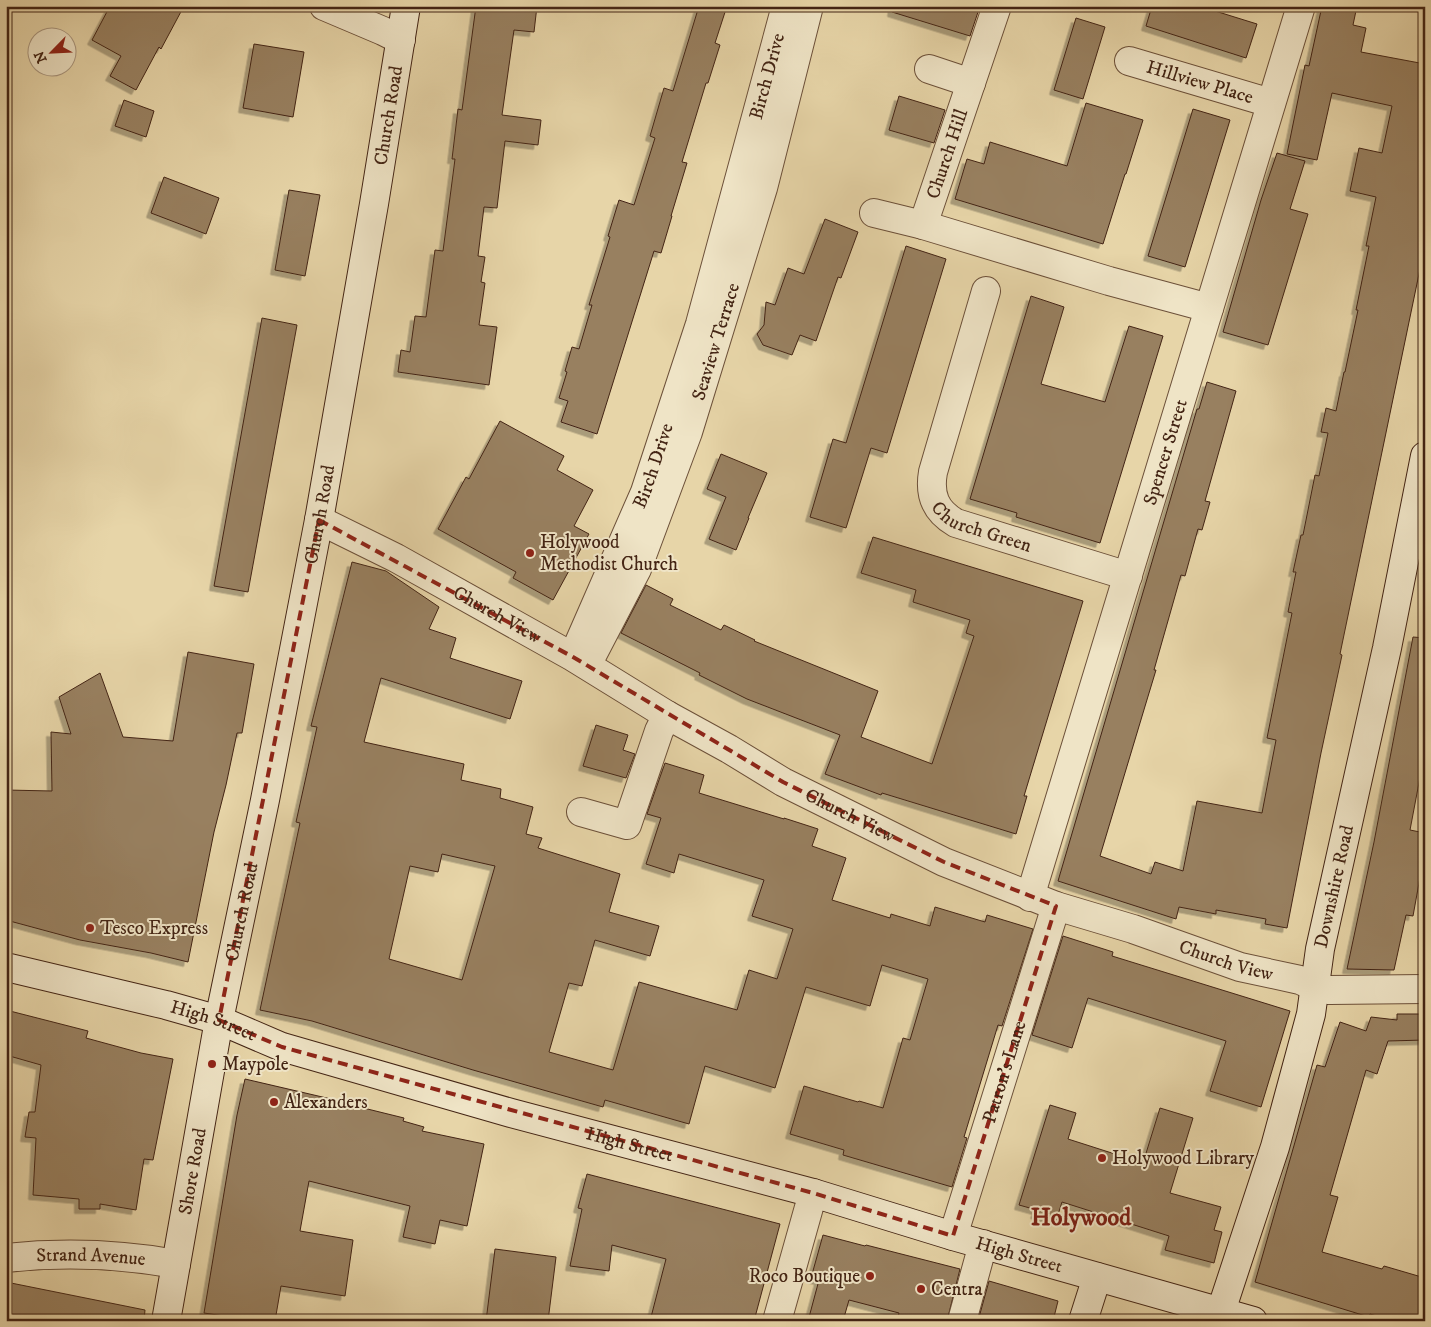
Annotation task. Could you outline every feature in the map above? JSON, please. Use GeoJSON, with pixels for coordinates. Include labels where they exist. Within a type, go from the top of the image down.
{"type":"FeatureCollection","features":[{"type":"Feature","properties":{"kind":"street"},"geometry":{"type":"LineString","coordinates":[[324,6],[401,40]]}},
{"type":"Feature","properties":{"kind":"street","name":"Church Road"},"geometry":{"type":"LineString","coordinates":[[219,1020],[265,800],[319,520],[406,6]]}},
{"type":"Feature","properties":{"kind":"street","name":"Birch Drive"},"geometry":{"type":"LineString","coordinates":[[580,661],[645,492],[700,324],[786,6]]}},
{"type":"Feature","properties":{"kind":"street","name":"Seaview Terrace"},"geometry":{"type":"LineString","coordinates":[[580,661],[637,569],[688,432],[763,188],[809,6]]}},
{"type":"Feature","properties":{"kind":"street","name":"Church Hill"},"geometry":{"type":"LineString","coordinates":[[923,226],[997,6]]}},
{"type":"Feature","properties":{"kind":"street","name":"Spencer Street"},"geometry":{"type":"LineString","coordinates":[[1030,897],[1300,6]]}},
{"type":"Feature","properties":{"kind":"street","name":"Hillview Place"},"geometry":{"type":"LineString","coordinates":[[1129,61],[1271,103]]}},
{"type":"Feature","properties":{"kind":"street"},"geometry":{"type":"LineString","coordinates":[[929,69],[971,83]]}},
{"type":"Feature","properties":{"kind":"street"},"geometry":{"type":"LineString","coordinates":[[874,213],[1209,308]]}},
{"type":"Feature","properties":{"kind":"street","name":"Church Green"},"geometry":{"type":"LineString","coordinates":[[986,291],[933,472],[931,483],[936,505],[948,519],[956,523],[1128,576]]}},
{"type":"Feature","properties":{"kind":"street","name":"Downshire Road"},"geometry":{"type":"LineString","coordinates":[[1220,1311],[1275,1147],[1311,1014],[1320,949],[1387,648],[1425,456]]}},
{"type":"Feature","properties":{"kind":"street","name":"Church View"},"geometry":{"type":"LineString","coordinates":[[319,520],[396,558],[580,661],[667,715],[792,787],[944,862],[1056,906],[1240,967],[1300,980],[1315,987],[1329,990],[1425,989]]}},
{"type":"Feature","properties":{"kind":"street"},"geometry":{"type":"LineString","coordinates":[[580,812],[628,825],[658,731],[667,715]]}},
{"type":"Feature","properties":{"kind":"street","name":"Patron's Lane"},"geometry":{"type":"LineString","coordinates":[[953,1236],[1056,906]]}},
{"type":"Feature","properties":{"kind":"street","name":"High Street"},"geometry":{"type":"LineString","coordinates":[[6,966],[219,1020],[282,1047],[511,1113],[813,1194],[953,1236],[1253,1321]]}},
{"type":"Feature","properties":{"kind":"street","name":"Shore Road"},"geometry":{"type":"LineString","coordinates":[[166,1321],[219,1020]]}},
{"type":"Feature","properties":{"kind":"street"},"geometry":{"type":"LineString","coordinates":[[777,1321],[813,1194]]}},
{"type":"Feature","properties":{"kind":"street"},"geometry":{"type":"LineString","coordinates":[[962,1321],[983,1244]]}},
{"type":"Feature","properties":{"kind":"street","name":"Strand Avenue"},"geometry":{"type":"LineString","coordinates":[[6,1258],[32,1255],[78,1254],[176,1264]]}},
{"type":"Feature","properties":{"kind":"street"},"geometry":{"type":"LineString","coordinates":[[1083,1321],[1097,1277]]}},
{"type":"Feature","properties":{"kind":"highlighted area"},"geometry":{"type":"Polygon","coordinates":[[[319,520],[573,657],[783,782],[944,862],[1056,906],[953,1236],[813,1193],[282,1047],[219,1020],[319,520]]]}},
{"type":"Feature","properties":{"kind":"building"},"geometry":{"type":"Polygon","coordinates":[[[110,6],[184,6],[136,90],[110,76],[121,56],[92,40],[110,6]]]}},
{"type":"Feature","properties":{"kind":"building"},"geometry":{"type":"Polygon","coordinates":[[[476,6],[537,6],[534,32],[514,30],[502,115],[541,120],[538,145],[505,141],[497,208],[484,207],[478,256],[485,257],[481,282],[485,283],[479,325],[497,327],[489,385],[398,372],[401,350],[410,352],[415,316],[426,317],[435,250],[443,251],[455,159],[452,159],[458,109],[462,110],[476,6]]]}},
{"type":"Feature","properties":{"kind":"building"},"geometry":{"type":"Polygon","coordinates":[[[699,6],[727,6],[715,43],[720,45],[708,83],[706,83],[682,162],[687,163],[661,253],[654,251],[597,434],[561,422],[568,401],[559,398],[567,372],[565,371],[572,347],[579,349],[592,305],[589,305],[610,237],[608,236],[619,200],[634,205],[655,138],[650,136],[664,88],[673,91],[699,6]]]}},
{"type":"Feature","properties":{"kind":"building"},"geometry":{"type":"Polygon","coordinates":[[[893,6],[980,6],[970,36],[892,12],[893,6]]]}},
{"type":"Feature","properties":{"kind":"building"},"geometry":{"type":"Polygon","coordinates":[[[1152,6],[1199,6],[1257,24],[1246,58],[1146,26],[1152,6]]]}},
{"type":"Feature","properties":{"kind":"building"},"geometry":{"type":"Polygon","coordinates":[[[1322,6],[1357,6],[1353,25],[1366,28],[1361,52],[1425,64],[1425,245],[1340,654],[1342,655],[1287,928],[1265,924],[1266,919],[1216,910],[1216,914],[1179,907],[1176,919],[1058,881],[1197,409],[1199,409],[1207,382],[1236,391],[1205,501],[1210,502],[1202,530],[1198,529],[1185,576],[1181,575],[1154,670],[1156,670],[1100,856],[1151,874],[1155,862],[1183,871],[1197,801],[1262,813],[1276,740],[1267,738],[1292,613],[1288,612],[1296,572],[1293,572],[1301,535],[1303,535],[1315,475],[1319,476],[1328,433],[1321,432],[1326,408],[1336,411],[1345,372],[1358,310],[1356,310],[1369,246],[1366,246],[1376,197],[1350,191],[1359,148],[1382,153],[1392,106],[1332,93],[1317,160],[1287,154],[1305,65],[1309,66],[1322,6]]]}},
{"type":"Feature","properties":{"kind":"building"},"geometry":{"type":"Polygon","coordinates":[[[1076,18],[1105,27],[1083,99],[1054,90],[1076,18]]]}},
{"type":"Feature","properties":{"kind":"building"},"geometry":{"type":"Polygon","coordinates":[[[254,44],[304,52],[293,117],[243,108],[254,44]]]}},
{"type":"Feature","properties":{"kind":"building"},"geometry":{"type":"Polygon","coordinates":[[[899,96],[945,110],[934,143],[889,130],[899,96]]]}},
{"type":"Feature","properties":{"kind":"building"},"geometry":{"type":"Polygon","coordinates":[[[124,100],[154,111],[146,137],[115,126],[124,100]]]}},
{"type":"Feature","properties":{"kind":"building"},"geometry":{"type":"Polygon","coordinates":[[[1086,103],[1143,120],[1103,244],[955,199],[967,159],[984,164],[990,142],[1067,166],[1086,103]]]}},
{"type":"Feature","properties":{"kind":"building"},"geometry":{"type":"Polygon","coordinates":[[[1193,109],[1230,120],[1185,267],[1148,256],[1193,109]]]}},
{"type":"Feature","properties":{"kind":"building"},"geometry":{"type":"Polygon","coordinates":[[[1277,153],[1305,161],[1290,209],[1308,214],[1268,345],[1223,332],[1261,200],[1277,153]]]}},
{"type":"Feature","properties":{"kind":"building"},"geometry":{"type":"Polygon","coordinates":[[[164,177],[219,198],[206,234],[151,213],[164,177]]]}},
{"type":"Feature","properties":{"kind":"building"},"geometry":{"type":"Polygon","coordinates":[[[289,190],[320,195],[305,276],[275,270],[289,190]]]}},
{"type":"Feature","properties":{"kind":"building"},"geometry":{"type":"Polygon","coordinates":[[[825,219],[858,232],[841,278],[838,277],[816,341],[800,335],[792,355],[763,345],[757,334],[764,325],[766,302],[775,305],[788,268],[804,274],[825,219]]]}},
{"type":"Feature","properties":{"kind":"building"},"geometry":{"type":"Polygon","coordinates":[[[906,246],[946,259],[887,453],[871,448],[846,528],[810,517],[833,439],[846,443],[906,246]]]}},
{"type":"Feature","properties":{"kind":"building"},"geometry":{"type":"Polygon","coordinates":[[[1031,296],[1064,307],[1041,384],[1105,402],[1129,326],[1163,336],[1100,543],[1016,517],[1017,513],[970,499],[1031,296]]]}},
{"type":"Feature","properties":{"kind":"building"},"geometry":{"type":"Polygon","coordinates":[[[262,318],[297,325],[248,592],[214,586],[262,318]]]}},
{"type":"Feature","properties":{"kind":"building","name":"Holywood Methodist Church"},"geometry":{"type":"Polygon","coordinates":[[[500,421],[564,456],[557,470],[593,490],[574,526],[589,534],[553,600],[513,578],[516,572],[438,529],[466,477],[469,479],[500,421]]]}},
{"type":"Feature","properties":{"kind":"building"},"geometry":{"type":"Polygon","coordinates":[[[721,454],[767,473],[736,550],[709,539],[726,497],[707,489],[721,454]]]}},
{"type":"Feature","properties":{"kind":"building"},"geometry":{"type":"Polygon","coordinates":[[[873,537],[1083,601],[1024,796],[1027,796],[1016,834],[882,793],[881,795],[825,774],[840,735],[747,699],[621,633],[646,585],[673,599],[670,605],[721,630],[724,625],[754,641],[878,691],[861,737],[932,764],[974,636],[966,633],[970,620],[913,602],[916,590],[861,573],[873,537]]]}},
{"type":"Feature","properties":{"kind":"building"},"geometry":{"type":"Polygon","coordinates":[[[352,562],[386,571],[439,607],[429,629],[456,638],[450,658],[522,681],[510,719],[381,678],[364,742],[464,764],[461,780],[501,789],[500,798],[533,807],[526,834],[542,838],[538,848],[620,874],[609,912],[659,926],[650,956],[595,940],[582,986],[569,983],[549,1052],[613,1070],[639,982],[737,1010],[749,970],[777,979],[793,929],[752,916],[764,880],[679,854],[674,873],[646,864],[661,818],[647,814],[665,763],[704,775],[699,793],[818,829],[812,846],[846,858],[832,900],[890,918],[891,914],[930,926],[935,907],[985,922],[987,915],[1033,929],[1002,1026],[998,1025],[964,1137],[967,1138],[952,1187],[843,1155],[844,1150],[790,1134],[804,1086],[883,1108],[903,1038],[910,1040],[928,979],[882,965],[870,1006],[806,987],[775,1088],[705,1066],[689,1124],[605,1100],[603,1107],[312,1021],[260,1010],[300,823],[296,822],[317,727],[311,726],[352,562]],[[442,854],[438,872],[410,866],[389,959],[462,980],[495,866],[442,854]]]}},
{"type":"Feature","properties":{"kind":"building"},"geometry":{"type":"Polygon","coordinates":[[[1413,637],[1425,638],[1425,751],[1410,830],[1425,833],[1425,836],[1420,860],[1423,861],[1413,916],[1406,915],[1394,970],[1347,969],[1374,842],[1413,637]]]}},
{"type":"Feature","properties":{"kind":"building"},"geometry":{"type":"Polygon","coordinates":[[[188,652],[254,664],[242,733],[237,733],[214,832],[188,962],[80,940],[6,920],[6,790],[52,791],[51,732],[71,734],[59,697],[100,673],[123,737],[173,741],[188,652]]]}},
{"type":"Feature","properties":{"kind":"building"},"geometry":{"type":"Polygon","coordinates":[[[596,725],[628,735],[623,750],[635,754],[626,778],[583,766],[596,725]]]}},
{"type":"Feature","properties":{"kind":"building"},"geometry":{"type":"Polygon","coordinates":[[[1063,936],[1113,952],[1112,956],[1290,1011],[1261,1107],[1210,1091],[1226,1041],[1088,998],[1072,1048],[1032,1035],[1063,936]]]}},
{"type":"Feature","properties":{"kind":"building"},"geometry":{"type":"Polygon","coordinates":[[[6,1010],[88,1031],[86,1038],[141,1053],[173,1059],[153,1160],[144,1159],[136,1210],[100,1204],[100,1209],[79,1209],[79,1199],[33,1195],[36,1138],[25,1137],[29,1112],[35,1112],[41,1065],[6,1055],[6,1010]]]}},
{"type":"Feature","properties":{"kind":"building"},"geometry":{"type":"Polygon","coordinates":[[[1397,1014],[1425,1014],[1425,1040],[1388,1041],[1377,1074],[1366,1070],[1330,1195],[1338,1197],[1322,1252],[1382,1269],[1384,1266],[1425,1278],[1425,1321],[1393,1321],[1370,1314],[1369,1317],[1255,1282],[1317,1065],[1325,1067],[1340,1022],[1366,1031],[1371,1017],[1397,1020],[1397,1014]]]}},
{"type":"Feature","properties":{"kind":"building"},"geometry":{"type":"Polygon","coordinates":[[[245,1079],[404,1118],[403,1121],[424,1127],[422,1131],[484,1144],[467,1226],[440,1220],[435,1244],[403,1237],[410,1206],[309,1181],[300,1231],[353,1240],[345,1296],[281,1286],[275,1321],[223,1321],[224,1316],[204,1313],[237,1115],[245,1079]]]}},
{"type":"Feature","properties":{"kind":"building","name":"Holywood Library"},"geometry":{"type":"Polygon","coordinates":[[[1050,1105],[1076,1113],[1068,1139],[1143,1163],[1160,1108],[1193,1118],[1170,1193],[1221,1207],[1214,1230],[1222,1232],[1214,1263],[1165,1250],[1169,1236],[1062,1202],[1056,1221],[1035,1214],[1037,1210],[1019,1205],[1050,1105]]]}},
{"type":"Feature","properties":{"kind":"building"},"geometry":{"type":"Polygon","coordinates":[[[587,1174],[780,1224],[754,1321],[650,1321],[666,1259],[612,1245],[609,1271],[570,1266],[582,1209],[578,1208],[587,1174]]]}},
{"type":"Feature","properties":{"kind":"building"},"geometry":{"type":"Polygon","coordinates":[[[823,1235],[960,1269],[947,1321],[897,1321],[899,1313],[849,1300],[843,1321],[808,1321],[819,1280],[811,1278],[823,1235]]]}},
{"type":"Feature","properties":{"kind":"building"},"geometry":{"type":"Polygon","coordinates":[[[495,1249],[556,1257],[548,1321],[486,1321],[495,1249]]]}},
{"type":"Feature","properties":{"kind":"building"},"geometry":{"type":"Polygon","coordinates":[[[989,1281],[1058,1301],[1053,1321],[978,1321],[989,1281]]]}},
{"type":"Feature","properties":{"kind":"building"},"geometry":{"type":"Polygon","coordinates":[[[6,1282],[145,1310],[144,1321],[6,1321],[6,1282]]]}},
{"type":"Feature","properties":{"kind":"place","name":"Holywood Methodist Church"},"geometry":{"type":"Point","coordinates":[530,553]}},
{"type":"Feature","properties":{"kind":"place","name":"Tesco Express"},"geometry":{"type":"Point","coordinates":[90,928]}},
{"type":"Feature","properties":{"kind":"place","name":"Maypole"},"geometry":{"type":"Point","coordinates":[212,1064]}},
{"type":"Feature","properties":{"kind":"place","name":"Alexanders"},"geometry":{"type":"Point","coordinates":[274,1102]}},
{"type":"Feature","properties":{"kind":"place","name":"Holywood Library"},"geometry":{"type":"Point","coordinates":[1102,1158]}},
{"type":"Feature","properties":{"kind":"place","name":"Roco Boutique"},"geometry":{"type":"Point","coordinates":[870,1276]}},
{"type":"Feature","properties":{"kind":"place","name":"Centra"},"geometry":{"type":"Point","coordinates":[921,1289]}},
{"type":"Feature","properties":{"kind":"district","name":"Holywood"},"geometry":{"type":"Point","coordinates":[1081,1218]}}]}
